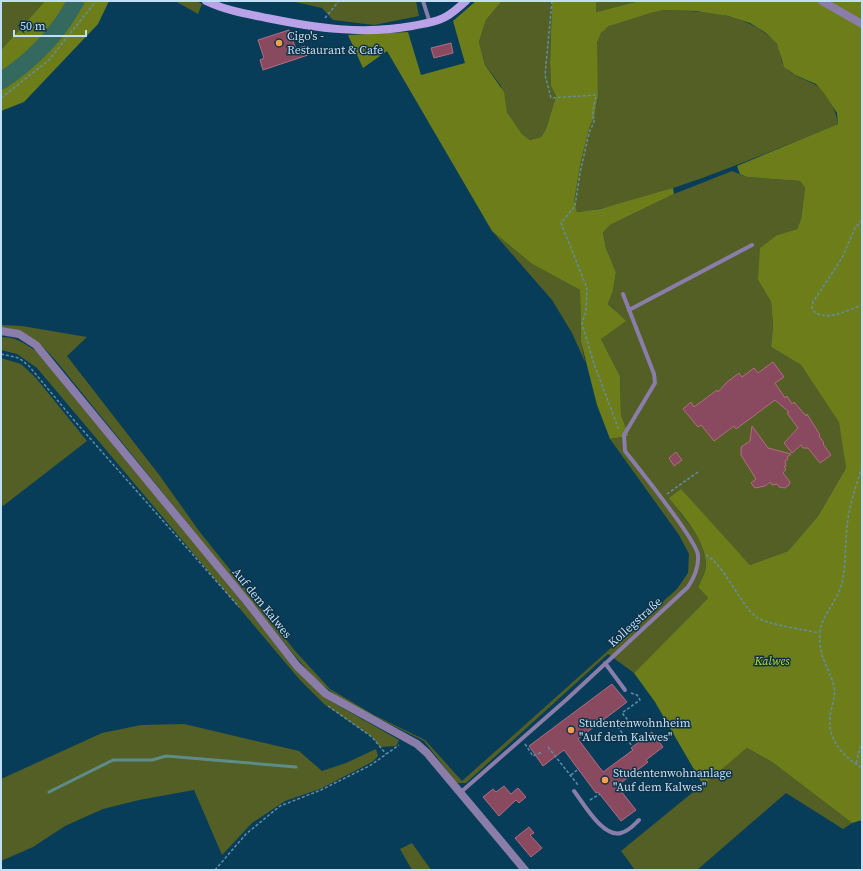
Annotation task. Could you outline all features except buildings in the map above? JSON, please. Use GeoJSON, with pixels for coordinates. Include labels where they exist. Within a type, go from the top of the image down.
{"type":"FeatureCollection","features":[{"type":"Feature","properties":{"kind":"street"},"geometry":{"type":"LineString","coordinates":[[206,1],[245,13],[336,30],[359,31],[397,28],[430,23],[443,19],[466,1]]}},
{"type":"Feature","properties":{"kind":"street"},"geometry":{"type":"LineString","coordinates":[[822,1],[862,24]]}},
{"type":"Feature","properties":{"kind":"street","name":"Auf dem Kalwes"},"geometry":{"type":"LineString","coordinates":[[1,332],[19,334],[36,345],[248,603],[297,666],[326,694],[417,744],[427,753],[461,792],[525,870]]}},
{"type":"Feature","properties":{"kind":"lane"},"geometry":{"type":"LineString","coordinates":[[423,1],[430,23]]}},
{"type":"Feature","properties":{"kind":"lane"},"geometry":{"type":"LineString","coordinates":[[629,310],[752,245]]}},
{"type":"Feature","properties":{"kind":"lane"},"geometry":{"type":"LineString","coordinates":[[622,294],[654,374],[655,383],[626,432],[624,440],[626,451],[690,538],[698,555]]}},
{"type":"Feature","properties":{"kind":"lane","name":"Kollegstraße"},"geometry":{"type":"LineString","coordinates":[[461,792],[521,740],[688,587],[695,576],[698,555]]}},
{"type":"Feature","properties":{"kind":"lane"},"geometry":{"type":"LineString","coordinates":[[605,663],[625,690]]}},
{"type":"Feature","properties":{"kind":"lane"},"geometry":{"type":"LineString","coordinates":[[574,791],[600,825],[613,834],[629,830],[639,820]]}},
{"type":"Feature","properties":{"kind":"path"},"geometry":{"type":"LineString","coordinates":[[1,98],[49,60],[96,1]]}},
{"type":"Feature","properties":{"kind":"path"},"geometry":{"type":"LineString","coordinates":[[329,1],[345,1]]}},
{"type":"Feature","properties":{"kind":"path"},"geometry":{"type":"LineString","coordinates":[[552,1],[545,75],[550,98],[596,95],[592,116],[595,119],[589,133],[575,206],[561,223],[586,288],[586,310],[582,324],[594,364],[618,430]]}},
{"type":"Feature","properties":{"kind":"path"},"geometry":{"type":"LineString","coordinates":[[331,11],[338,2]]}},
{"type":"Feature","properties":{"kind":"path"},"geometry":{"type":"LineString","coordinates":[[862,220],[855,228],[842,258],[813,302],[812,309],[815,314],[822,316],[834,315],[862,305]]}},
{"type":"Feature","properties":{"kind":"path"},"geometry":{"type":"LineString","coordinates":[[1,354],[19,358],[29,366],[73,419],[239,608]]}},
{"type":"Feature","properties":{"kind":"path"},"geometry":{"type":"LineString","coordinates":[[862,467],[847,524],[845,565],[841,584],[836,600],[822,621],[820,633],[820,653],[834,687],[830,718],[832,734],[837,748],[855,764],[862,768]]}},
{"type":"Feature","properties":{"kind":"path"},"geometry":{"type":"LineString","coordinates":[[660,498],[698,472]]}},
{"type":"Feature","properties":{"kind":"path"},"geometry":{"type":"LineString","coordinates":[[698,555],[707,554],[756,617],[766,621],[820,633]]}},
{"type":"Feature","properties":{"kind":"path"},"geometry":{"type":"LineString","coordinates":[[625,690],[637,696],[640,700],[622,713],[627,719],[617,726],[632,746]]}},
{"type":"Feature","properties":{"kind":"path"},"geometry":{"type":"LineString","coordinates":[[324,704],[372,737],[386,754]]}},
{"type":"Feature","properties":{"kind":"path"},"geometry":{"type":"LineString","coordinates":[[215,870],[246,834],[280,806],[321,790],[371,765],[407,739]]}},
{"type":"Feature","properties":{"kind":"path"},"geometry":{"type":"LineString","coordinates":[[521,740],[533,756],[542,752]]}},
{"type":"Feature","properties":{"kind":"path"},"geometry":{"type":"LineString","coordinates":[[855,764],[862,742]]}},
{"type":"Feature","properties":{"kind":"path"},"geometry":{"type":"LineString","coordinates":[[548,747],[580,787]]}},
{"type":"Feature","properties":{"kind":"path"},"geometry":{"type":"LineString","coordinates":[[570,775],[577,770]]}},
{"type":"Feature","properties":{"kind":"path"},"geometry":{"type":"LineString","coordinates":[[587,796],[591,801],[600,794]]}},
{"type":"Feature","properties":{"kind":"green space"},"geometry":{"type":"Polygon","coordinates":[[[1,1],[45,1],[1,50],[1,1]]]}},
{"type":"Feature","properties":{"kind":"green space"},"geometry":{"type":"Polygon","coordinates":[[[45,1],[109,1],[98,24],[24,102],[1,111],[1,50],[45,1]]]}},
{"type":"Feature","properties":{"kind":"green space"},"geometry":{"type":"Polygon","coordinates":[[[175,1],[196,1],[202,4],[198,14],[175,1]]]}},
{"type":"Feature","properties":{"kind":"green space"},"geometry":{"type":"Polygon","coordinates":[[[291,1],[416,1],[419,16],[374,25],[333,20],[322,8],[291,1]]]}},
{"type":"Feature","properties":{"kind":"green space","name":"Kalwes"},"geometry":{"type":"Polygon","coordinates":[[[476,1],[502,1],[486,20],[479,42],[485,65],[504,92],[507,112],[522,134],[530,140],[541,137],[546,129],[556,96],[551,86],[550,63],[552,1],[596,1],[596,12],[639,1],[862,1],[862,820],[852,823],[772,762],[747,748],[703,785],[655,702],[634,673],[708,598],[698,587],[706,566],[702,547],[687,521],[669,498],[681,489],[750,565],[788,551],[818,516],[846,468],[839,422],[801,365],[771,347],[773,325],[771,302],[758,280],[760,248],[777,235],[797,229],[801,219],[805,188],[800,181],[747,177],[740,174],[737,166],[838,124],[837,113],[824,93],[816,84],[795,75],[784,67],[777,44],[766,33],[750,23],[728,16],[696,11],[664,10],[609,26],[601,33],[597,43],[598,97],[594,118],[590,125],[581,160],[574,200],[577,212],[600,209],[673,188],[674,194],[610,225],[603,233],[606,248],[616,272],[613,291],[608,304],[626,321],[601,339],[620,376],[621,415],[629,436],[610,439],[597,405],[581,342],[580,290],[532,264],[492,231],[387,51],[363,68],[348,35],[408,32],[421,75],[465,63],[453,21],[476,1]]]}},
{"type":"Feature","properties":{"kind":"green space"},"geometry":{"type":"Polygon","coordinates":[[[502,1],[552,1],[550,63],[551,86],[556,96],[546,129],[541,137],[530,140],[522,134],[507,112],[501,86],[485,65],[479,42],[486,20],[502,1]]]}},
{"type":"Feature","properties":{"kind":"green space"},"geometry":{"type":"Polygon","coordinates":[[[596,1],[639,1],[596,12],[596,1]]]}},
{"type":"Feature","properties":{"kind":"green space"},"geometry":{"type":"Polygon","coordinates":[[[664,10],[693,11],[723,15],[751,24],[764,32],[779,48],[782,62],[788,70],[819,87],[823,91],[833,107],[838,124],[743,163],[672,188],[619,205],[577,212],[574,194],[577,175],[587,133],[596,109],[598,98],[596,54],[599,38],[602,32],[614,24],[664,10]]]}},
{"type":"Feature","properties":{"kind":"green space"},"geometry":{"type":"Polygon","coordinates":[[[732,171],[747,177],[800,181],[805,188],[801,219],[797,229],[777,235],[758,280],[771,302],[773,325],[771,347],[801,365],[840,422],[846,468],[818,516],[788,551],[750,565],[681,490],[670,498],[693,530],[702,547],[706,566],[698,587],[708,598],[634,673],[608,654],[466,783],[457,783],[424,741],[342,700],[316,680],[57,362],[39,343],[33,339],[19,331],[1,328],[1,325],[22,326],[87,337],[67,356],[160,476],[199,531],[296,652],[330,689],[374,715],[425,740],[462,781],[677,589],[688,573],[689,554],[679,535],[610,439],[629,436],[621,415],[620,376],[601,339],[614,309],[608,304],[613,291],[616,272],[606,248],[603,233],[610,225],[674,194],[732,171]]]}},
{"type":"Feature","properties":{"kind":"green space"},"geometry":{"type":"Polygon","coordinates":[[[492,231],[532,264],[580,290],[581,342],[585,362],[572,333],[552,300],[492,231]]]}},
{"type":"Feature","properties":{"kind":"green space"},"geometry":{"type":"Polygon","coordinates":[[[1,337],[16,339],[36,351],[222,577],[295,669],[325,698],[399,740],[396,746],[380,747],[372,737],[324,704],[300,680],[37,368],[17,354],[1,350],[1,337]]]}},
{"type":"Feature","properties":{"kind":"green space"},"geometry":{"type":"Polygon","coordinates":[[[1,358],[21,364],[36,378],[87,441],[3,506],[1,503],[1,358]]]}},
{"type":"Feature","properties":{"kind":"green space"},"geometry":{"type":"Polygon","coordinates":[[[184,724],[299,751],[322,771],[346,763],[376,749],[378,756],[372,762],[320,789],[285,801],[252,823],[222,855],[194,790],[139,800],[103,809],[65,826],[33,847],[1,861],[1,779],[102,733],[141,725],[184,724]]]}},
{"type":"Feature","properties":{"kind":"green space"},"geometry":{"type":"Polygon","coordinates":[[[747,748],[772,762],[852,823],[843,829],[786,793],[697,870],[635,870],[621,851],[747,748]]]}},
{"type":"Feature","properties":{"kind":"green space"},"geometry":{"type":"Polygon","coordinates":[[[412,843],[431,870],[412,870],[400,849],[412,843]]]}},
{"type":"Feature","properties":{"kind":"waterway"},"geometry":{"type":"LineString","coordinates":[[1,81],[34,56],[53,36],[76,1]]}},
{"type":"Feature","properties":{"kind":"waterway"},"geometry":{"type":"LineString","coordinates":[[49,792],[113,760],[152,760],[166,756],[296,767]]}},
{"type":"Feature","properties":{"kind":"place","name":"Cigo's - Restaurant & Cafe"},"geometry":{"type":"Point","coordinates":[279,43]}},
{"type":"Feature","properties":{"kind":"place","name":"Studentenwohnheim \"Auf dem Kalwes\""},"geometry":{"type":"Point","coordinates":[571,730]}},
{"type":"Feature","properties":{"kind":"place","name":"Studentenwohnanlage \"Auf dem Kalwes\""},"geometry":{"type":"Point","coordinates":[605,780]}}]}
